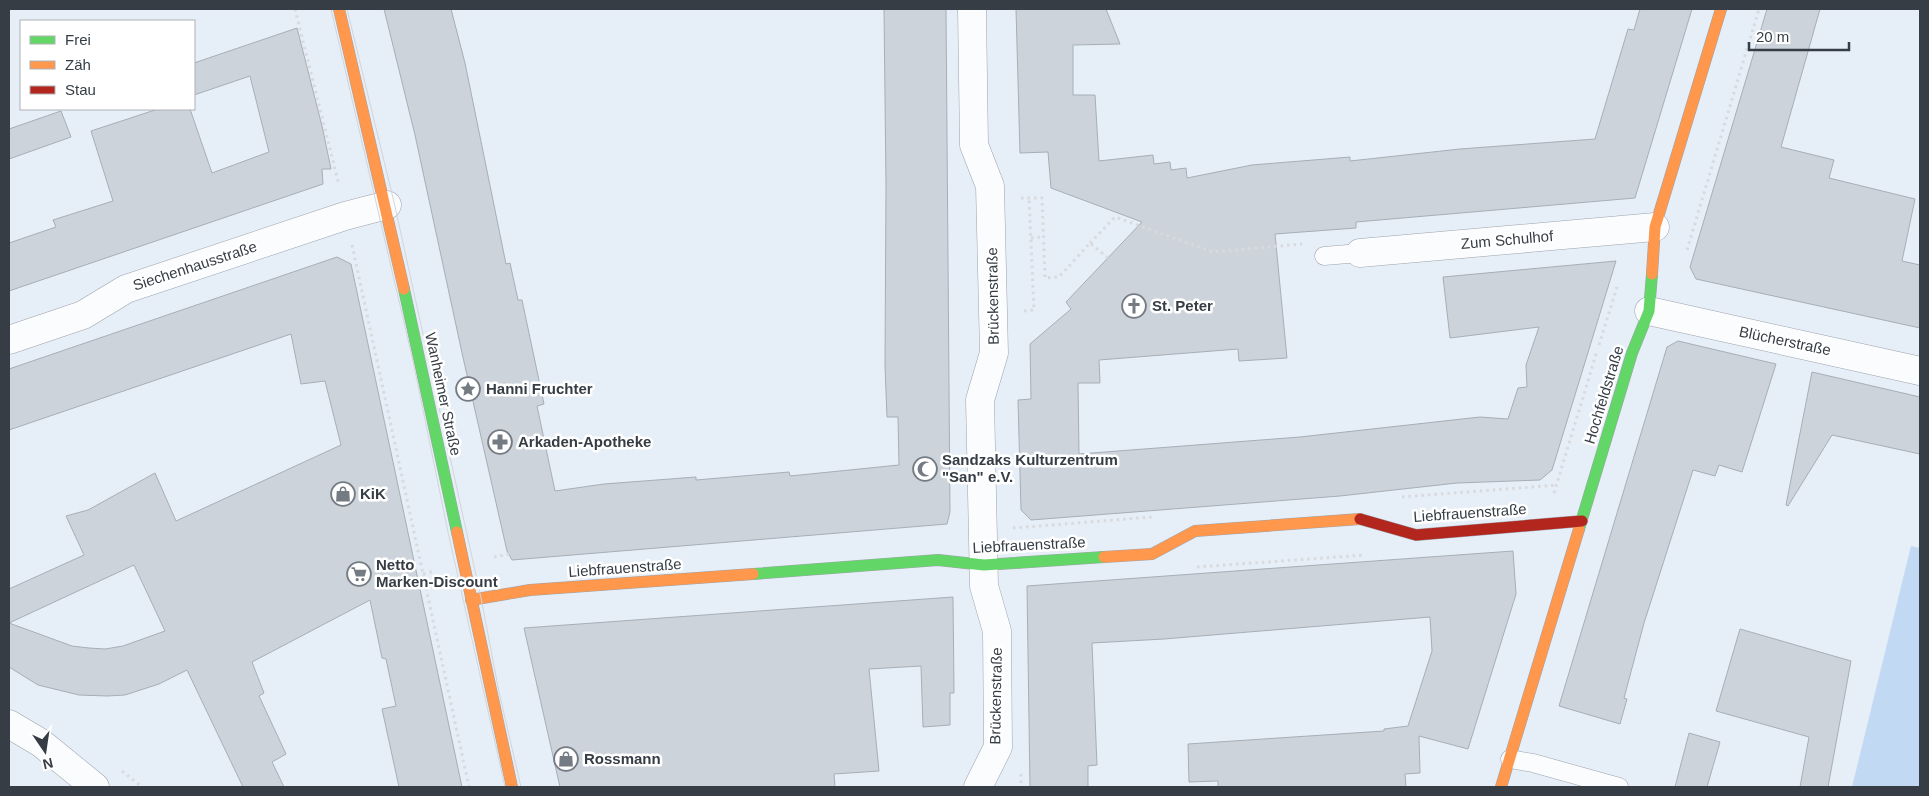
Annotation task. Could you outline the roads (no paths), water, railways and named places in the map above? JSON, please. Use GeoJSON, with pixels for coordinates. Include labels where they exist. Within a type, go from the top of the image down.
{"type":"FeatureCollection","features":[{"type":"Feature","properties":{"kind":"street","name":"Wanheimer Straße"},"geometry":{"type":"LineString","coordinates":[[339,9],[387,205],[512,787]]}},
{"type":"Feature","properties":{"kind":"street","name":"Brückenstraße"},"geometry":{"type":"LineString","coordinates":[[972,9],[974,145],[990,186],[994,353],[980,400],[984,586],[997,631],[998,747],[978,787]]}},
{"type":"Feature","properties":{"kind":"street","name":"Hochfeldstraße"},"geometry":{"type":"LineString","coordinates":[[1501,787],[1632,353],[1649,311],[1655,227],[1721,9]]}},
{"type":"Feature","properties":{"kind":"street","name":"Siechenhausstraße"},"geometry":{"type":"LineString","coordinates":[[9,340],[83,315],[126,289],[346,216],[387,205]]}},
{"type":"Feature","properties":{"kind":"street","name":"Zum Schulhof"},"geometry":{"type":"LineString","coordinates":[[1360,253],[1655,227]]}},
{"type":"Feature","properties":{"kind":"street","name":"Blücherstraße"},"geometry":{"type":"LineString","coordinates":[[1649,311],[1920,371]]}},
{"type":"Feature","properties":{"kind":"street","name":"Liebfrauenstraße"},"geometry":{"type":"LineString","coordinates":[[471,600],[530,590],[918,561],[938,560],[984,565],[1152,554],[1195,531],[1356,518],[1416,535],[1582,520]]}},
{"type":"Feature","properties":{"kind":"street"},"geometry":{"type":"LineString","coordinates":[[9,724],[41,743],[95,787]]}},
{"type":"Feature","properties":{"kind":"lane"},"geometry":{"type":"LineString","coordinates":[[1324,256],[1360,253]]}},
{"type":"Feature","properties":{"kind":"lane"},"geometry":{"type":"LineString","coordinates":[[1510,758],[1619,787]]}},
{"type":"Feature","properties":{"kind":"tram line"},"geometry":{"type":"LineString","coordinates":[[331,9],[413,361],[448,532],[505,787]]}},
{"type":"Feature","properties":{"kind":"tram line"},"geometry":{"type":"LineString","coordinates":[[347,9],[394,202],[521,787]]}},
{"type":"Feature","properties":{"kind":"place","name":"St. Peter"},"geometry":{"type":"Point","coordinates":[1134,306]}},
{"type":"Feature","properties":{"kind":"place","name":"Hanni Fruchter"},"geometry":{"type":"Point","coordinates":[468,389]}},
{"type":"Feature","properties":{"kind":"place","name":"Arkaden-Apotheke"},"geometry":{"type":"Point","coordinates":[500,442]}},
{"type":"Feature","properties":{"kind":"place","name":"Sandzaks Kulturzentrum \"San\" e.V."},"geometry":{"type":"Point","coordinates":[925,469]}},
{"type":"Feature","properties":{"kind":"place","name":"KiK"},"geometry":{"type":"Point","coordinates":[343,494]}},
{"type":"Feature","properties":{"kind":"place","name":"Netto Marken-Discount"},"geometry":{"type":"Point","coordinates":[359,574]}},
{"type":"Feature","properties":{"kind":"place","name":"Rossmann"},"geometry":{"type":"Point","coordinates":[566,759]}}]}
